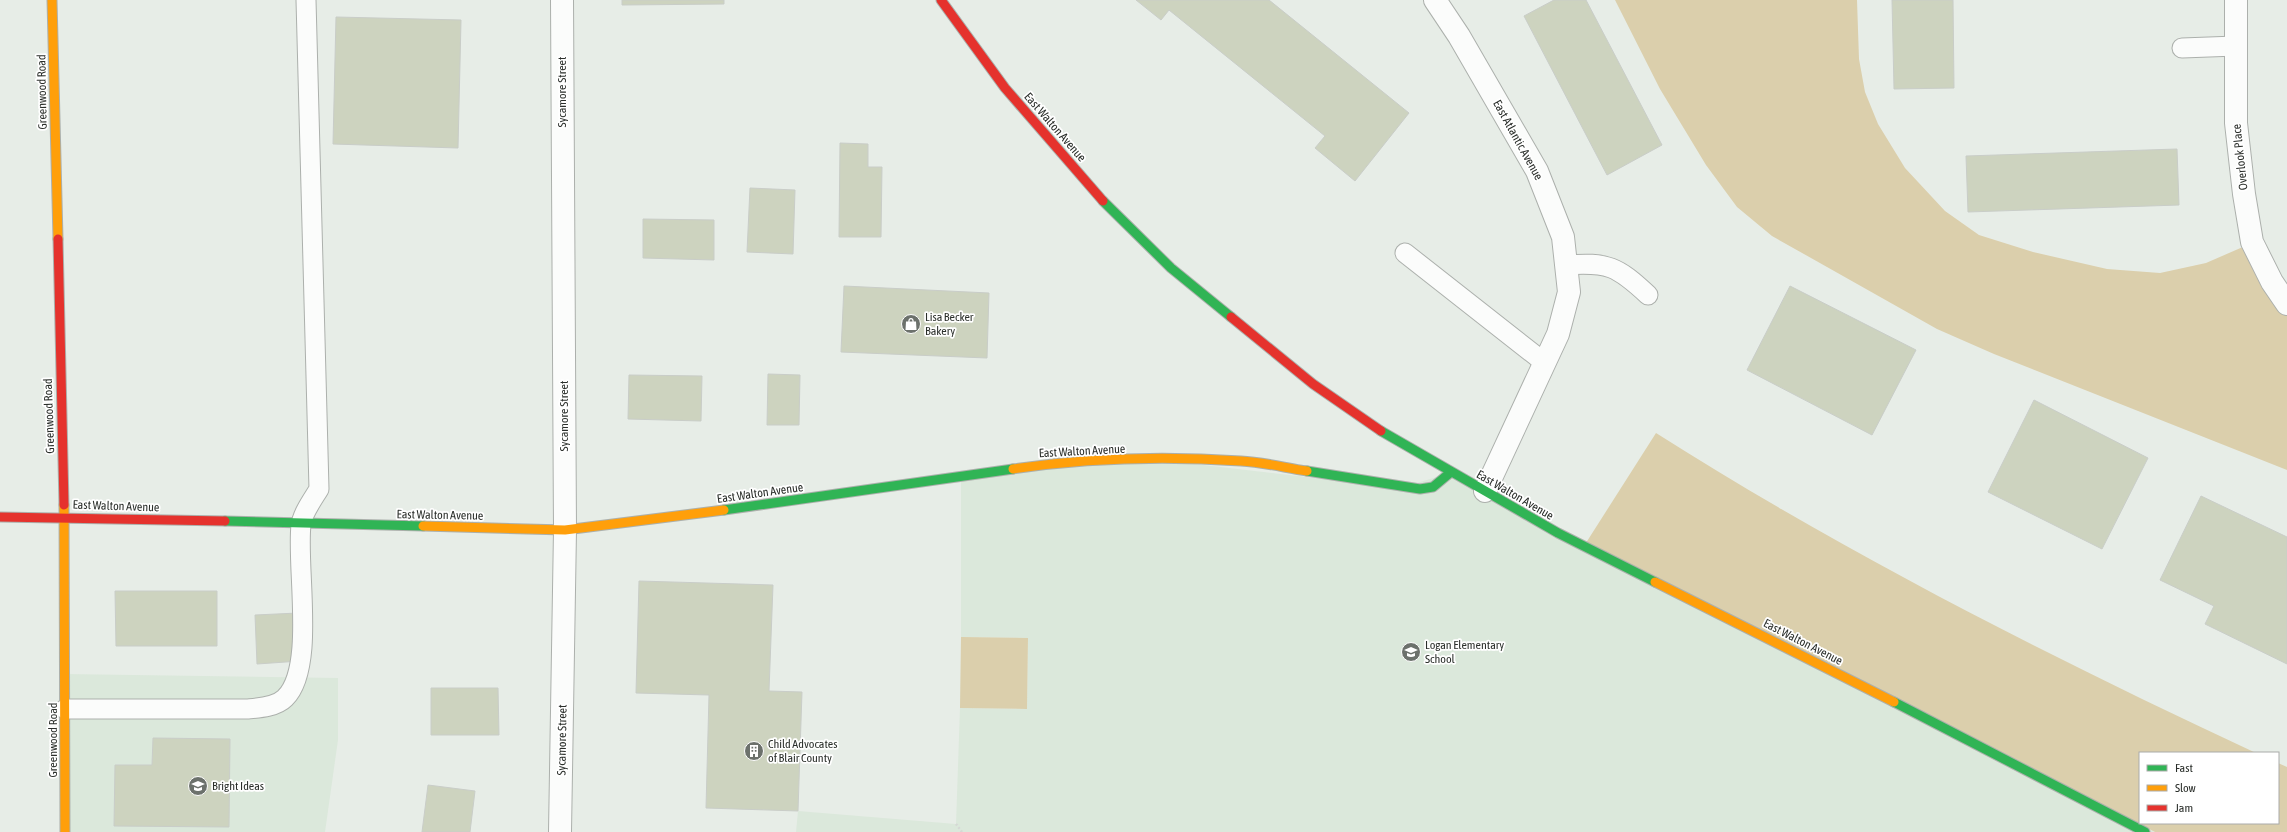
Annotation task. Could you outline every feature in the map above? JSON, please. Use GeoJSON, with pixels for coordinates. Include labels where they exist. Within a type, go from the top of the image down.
{"type":"FeatureCollection","features":[{"type":"Feature","properties":{"kind":"main road","name":"Greenwood Road"},"geometry":{"type":"LineString","coordinates":[[52,0],[64,517],[65,832]]}},
{"type":"Feature","properties":{"kind":"main road","name":"East Walton Avenue"},"geometry":{"type":"LineString","coordinates":[[941,0],[1006,88],[1106,204],[1171,268],[1312,384],[1391,438],[1558,532],[1823,666],[2145,832]]}},
{"type":"Feature","properties":{"kind":"main road","name":"East Walton Avenue"},"geometry":{"type":"LineString","coordinates":[[0,517],[64,517],[565,530],[780,503],[1056,463],[1152,459],[1242,461],[1420,490],[1433,487],[1451,472]]}},
{"type":"Feature","properties":{"kind":"street","name":"Sycamore Street"},"geometry":{"type":"LineString","coordinates":[[560,832],[565,530],[562,0]]}},
{"type":"Feature","properties":{"kind":"street","name":"East Atlantic Avenue"},"geometry":{"type":"LineString","coordinates":[[1435,0],[1459,36],[1537,171],[1563,237],[1569,292],[1558,334],[1485,491]]}},
{"type":"Feature","properties":{"kind":"street","name":"Overlook Place"},"geometry":{"type":"LineString","coordinates":[[2236,0],[2236,123],[2244,194],[2252,242],[2272,282],[2287,304]]}},
{"type":"Feature","properties":{"kind":"lane"},"geometry":{"type":"LineString","coordinates":[[65,709],[248,709],[265,707],[285,699],[298,680],[301,652],[301,523],[319,489],[306,0]]}},
{"type":"Feature","properties":{"kind":"lane"},"geometry":{"type":"LineString","coordinates":[[2182,48],[2236,46]]}},
{"type":"Feature","properties":{"kind":"lane"},"geometry":{"type":"LineString","coordinates":[[1405,253],[1545,363]]}},
{"type":"Feature","properties":{"kind":"lane"},"geometry":{"type":"LineString","coordinates":[[1566,265],[1595,263],[1614,267],[1632,280],[1648,295]]}},
{"type":"Feature","properties":{"kind":"path"},"geometry":{"type":"LineString","coordinates":[[956,824],[962,832]]}},
{"type":"Feature","properties":{"kind":"shaded area"},"geometry":{"type":"Polygon","coordinates":[[[1615,0],[1857,0],[1859,59],[1865,92],[1878,124],[1905,168],[1945,211],[1979,235],[2033,252],[2107,269],[2160,273],[2206,263],[2252,243],[2287,303],[2287,470],[1994,354],[1937,329],[1772,236],[1737,207],[1706,165],[1660,89],[1615,0]]]}},
{"type":"Feature","properties":{"kind":"shaded area"},"geometry":{"type":"Polygon","coordinates":[[[1656,433],[1728,478],[1876,563],[2027,642],[2254,752],[2139,752],[2139,824],[1584,546],[1656,433]]]}},
{"type":"Feature","properties":{"kind":"shaded area","name":"Logan Elementary School"},"geometry":{"type":"Polygon","coordinates":[[[1152,459],[1400,488],[1450,473],[2154,832],[796,832],[798,811],[956,824],[960,708],[1027,709],[1028,638],[961,637],[961,475],[1152,459]]]}},
{"type":"Feature","properties":{"kind":"shaded area"},"geometry":{"type":"Polygon","coordinates":[[[961,637],[1028,638],[1027,709],[960,708],[961,637]]]}},
{"type":"Feature","properties":{"kind":"shaded area","name":"Bright Ideas"},"geometry":{"type":"Polygon","coordinates":[[[64,674],[338,678],[338,740],[325,832],[65,832],[64,674]]]}},
{"type":"Feature","properties":{"kind":"shaded area"},"geometry":{"type":"Polygon","coordinates":[[[2279,763],[2287,767],[2287,832],[2155,832],[2139,824],[2279,824],[2279,763]]]}},
{"type":"Feature","properties":{"kind":"building"},"geometry":{"type":"Polygon","coordinates":[[[622,0],[724,0],[724,4],[622,5],[622,0]]]}},
{"type":"Feature","properties":{"kind":"building"},"geometry":{"type":"Polygon","coordinates":[[[1136,0],[1269,0],[1409,113],[1355,181],[1315,148],[1325,136],[1169,10],[1161,20],[1136,0]]]}},
{"type":"Feature","properties":{"kind":"building"},"geometry":{"type":"Polygon","coordinates":[[[1554,0],[1586,0],[1662,145],[1607,175],[1524,16],[1554,0]]]}},
{"type":"Feature","properties":{"kind":"building"},"geometry":{"type":"Polygon","coordinates":[[[1892,0],[1953,0],[1954,88],[1894,89],[1892,0]]]}},
{"type":"Feature","properties":{"kind":"building"},"geometry":{"type":"Polygon","coordinates":[[[336,17],[461,20],[458,148],[333,144],[336,17]]]}},
{"type":"Feature","properties":{"kind":"building"},"geometry":{"type":"Polygon","coordinates":[[[840,143],[868,144],[868,167],[882,167],[881,237],[839,237],[840,143]]]}},
{"type":"Feature","properties":{"kind":"building"},"geometry":{"type":"Polygon","coordinates":[[[2177,149],[2179,205],[1968,212],[1966,156],[2177,149]]]}},
{"type":"Feature","properties":{"kind":"building"},"geometry":{"type":"Polygon","coordinates":[[[750,188],[795,190],[793,254],[747,252],[750,188]]]}},
{"type":"Feature","properties":{"kind":"building"},"geometry":{"type":"Polygon","coordinates":[[[643,219],[714,220],[714,260],[643,258],[643,219]]]}},
{"type":"Feature","properties":{"kind":"building"},"geometry":{"type":"Polygon","coordinates":[[[844,286],[989,293],[987,358],[841,352],[844,286]]]}},
{"type":"Feature","properties":{"kind":"building"},"geometry":{"type":"Polygon","coordinates":[[[1790,286],[1916,350],[1872,435],[1747,370],[1790,286]]]}},
{"type":"Feature","properties":{"kind":"building"},"geometry":{"type":"Polygon","coordinates":[[[768,374],[800,375],[799,425],[767,425],[768,374]]]}},
{"type":"Feature","properties":{"kind":"building"},"geometry":{"type":"Polygon","coordinates":[[[629,375],[702,376],[701,421],[628,419],[629,375]]]}},
{"type":"Feature","properties":{"kind":"building"},"geometry":{"type":"Polygon","coordinates":[[[2034,400],[2148,458],[2102,549],[1988,492],[2034,400]]]}},
{"type":"Feature","properties":{"kind":"building"},"geometry":{"type":"Polygon","coordinates":[[[2201,496],[2287,537],[2287,664],[2205,624],[2214,606],[2160,580],[2201,496]]]}},
{"type":"Feature","properties":{"kind":"building","name":"Child Advocates of Blair County"},"geometry":{"type":"Polygon","coordinates":[[[639,581],[773,585],[769,691],[802,692],[798,811],[706,808],[709,695],[636,693],[639,581]]]}},
{"type":"Feature","properties":{"kind":"building"},"geometry":{"type":"Polygon","coordinates":[[[115,591],[217,591],[217,646],[116,646],[115,591]]]}},
{"type":"Feature","properties":{"kind":"building"},"geometry":{"type":"Polygon","coordinates":[[[298,613],[300,661],[257,664],[255,615],[298,613]]]}},
{"type":"Feature","properties":{"kind":"building"},"geometry":{"type":"Polygon","coordinates":[[[431,688],[498,688],[499,735],[431,735],[431,688]]]}},
{"type":"Feature","properties":{"kind":"building"},"geometry":{"type":"Polygon","coordinates":[[[153,738],[230,739],[229,827],[114,826],[115,765],[152,765],[153,738]]]}},
{"type":"Feature","properties":{"kind":"building"},"geometry":{"type":"Polygon","coordinates":[[[428,785],[475,791],[470,832],[422,832],[428,785]]]}},
{"type":"Feature","properties":{"kind":"traffic: fast"},"geometry":{"type":"LineString","coordinates":[[1103,201],[1171,268],[1231,317]]}},
{"type":"Feature","properties":{"kind":"traffic: fast"},"geometry":{"type":"LineString","coordinates":[[1381,431],[1558,533],[1655,582]]}},
{"type":"Feature","properties":{"kind":"traffic: fast"},"geometry":{"type":"LineString","coordinates":[[724,510],[1013,469]]}},
{"type":"Feature","properties":{"kind":"traffic: fast"},"geometry":{"type":"LineString","coordinates":[[1307,471],[1420,489],[1433,487],[1451,472]]}},
{"type":"Feature","properties":{"kind":"traffic: fast"},"geometry":{"type":"LineString","coordinates":[[225,521],[423,526]]}},
{"type":"Feature","properties":{"kind":"traffic: fast"},"geometry":{"type":"LineString","coordinates":[[1894,702],[2145,832]]}},
{"type":"Feature","properties":{"kind":"traffic: slow"},"geometry":{"type":"LineString","coordinates":[[52,0],[58,239]]}},
{"type":"Feature","properties":{"kind":"traffic: slow"},"geometry":{"type":"LineString","coordinates":[[1013,469],[1069,462],[1155,458],[1212,459],[1249,462],[1307,471]]}},
{"type":"Feature","properties":{"kind":"traffic: slow"},"geometry":{"type":"LineString","coordinates":[[64,505],[65,832]]}},
{"type":"Feature","properties":{"kind":"traffic: slow"},"geometry":{"type":"LineString","coordinates":[[423,526],[565,530],[724,510]]}},
{"type":"Feature","properties":{"kind":"traffic: slow"},"geometry":{"type":"LineString","coordinates":[[1655,582],[1894,702]]}},
{"type":"Feature","properties":{"kind":"traffic: jam"},"geometry":{"type":"LineString","coordinates":[[941,0],[1005,88],[1103,201]]}},
{"type":"Feature","properties":{"kind":"traffic: jam"},"geometry":{"type":"LineString","coordinates":[[58,239],[64,505]]}},
{"type":"Feature","properties":{"kind":"traffic: jam"},"geometry":{"type":"LineString","coordinates":[[1231,317],[1313,384],[1381,431]]}},
{"type":"Feature","properties":{"kind":"traffic: jam"},"geometry":{"type":"LineString","coordinates":[[0,517],[225,521]]}},
{"type":"Feature","properties":{"kind":"place","name":"Lisa Becker Bakery"},"geometry":{"type":"Point","coordinates":[911,324]}},
{"type":"Feature","properties":{"kind":"place","name":"Logan Elementary School"},"geometry":{"type":"Point","coordinates":[1411,652]}},
{"type":"Feature","properties":{"kind":"place","name":"Child Advocates of Blair County"},"geometry":{"type":"Point","coordinates":[754,751]}},
{"type":"Feature","properties":{"kind":"place","name":"Bright Ideas"},"geometry":{"type":"Point","coordinates":[198,786]}}]}
